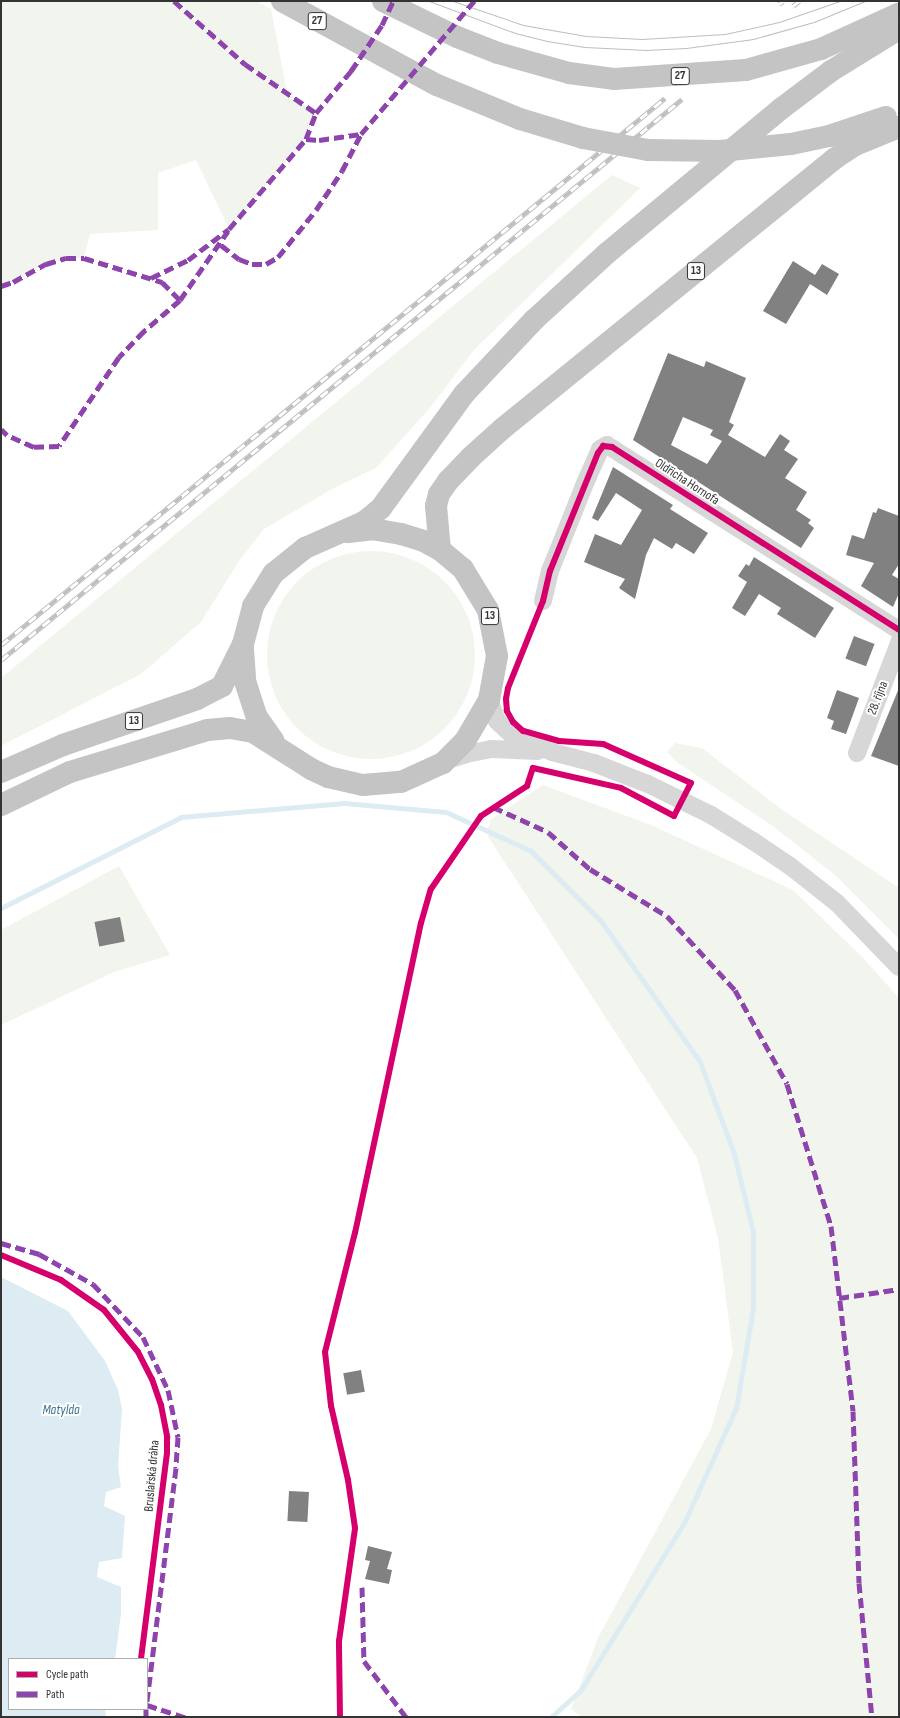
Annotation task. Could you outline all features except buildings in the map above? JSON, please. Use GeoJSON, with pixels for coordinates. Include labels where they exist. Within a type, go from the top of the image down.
{"type":"FeatureCollection","features":[{"type":"Feature","properties":{"kind":"highway","name":"27"},"geometry":{"type":"LineString","coordinates":[[282,1],[436,85],[520,119],[583,138],[648,150],[720,151],[791,144],[859,127],[899,111]]}},
{"type":"Feature","properties":{"kind":"highway","name":"27"},"geometry":{"type":"LineString","coordinates":[[384,1],[457,37],[547,68],[594,77],[627,79],[752,68],[821,49],[899,14]]}},
{"type":"Feature","properties":{"kind":"highway","name":"13"},"geometry":{"type":"LineString","coordinates":[[1,772],[63,745],[197,699],[222,686],[243,644],[253,606],[274,573],[305,548],[364,522],[381,508],[481,374],[534,320],[601,260],[806,89],[857,54],[899,29]]}},
{"type":"Feature","properties":{"kind":"highway","name":"13"},"geometry":{"type":"LineString","coordinates":[[1,805],[70,772],[207,730],[230,728],[253,732],[279,747],[311,769],[344,782],[363,786],[401,782],[443,762],[465,741],[489,700],[497,656],[488,610],[468,575],[440,550],[436,506],[440,494],[448,480],[502,429],[834,159],[855,145],[899,127]]}},
{"type":"Feature","properties":{"kind":"highway"},"geometry":{"type":"LineString","coordinates":[[341,533],[374,529],[401,534],[424,541],[440,550]]}},
{"type":"Feature","properties":{"kind":"highway"},"geometry":{"type":"LineString","coordinates":[[243,644],[245,681],[252,703],[257,717],[279,747]]}},
{"type":"Feature","properties":{"kind":"street","name":"Oldřicha Hornofa"},"geometry":{"type":"LineString","coordinates":[[543,601],[550,571],[586,481],[598,453],[607,445],[899,630]]}},
{"type":"Feature","properties":{"kind":"street","name":"28. října"},"geometry":{"type":"LineString","coordinates":[[857,753],[899,643]]}},
{"type":"Feature","properties":{"kind":"street"},"geometry":{"type":"LineString","coordinates":[[489,700],[497,721],[506,732],[552,752],[594,763],[642,781],[683,800],[740,832],[790,866],[837,903],[869,933],[899,967]]}},
{"type":"Feature","properties":{"kind":"street"},"geometry":{"type":"LineString","coordinates":[[443,762],[457,756],[490,749],[552,752]]}},
{"type":"Feature","properties":{"kind":"shaded area"},"geometry":{"type":"Polygon","coordinates":[[[1,1],[256,1],[271,9],[287,92],[316,113],[306,139],[229,229],[196,160],[158,173],[158,230],[90,234],[84,258],[66,258],[46,264],[13,282],[1,286],[1,1]]]}},
{"type":"Feature","properties":{"kind":"shaded area"},"geometry":{"type":"Polygon","coordinates":[[[612,175],[640,188],[474,350],[429,409],[376,468],[332,489],[264,529],[239,561],[201,622],[141,674],[1,746],[1,678],[612,175]]]}},
{"type":"Feature","properties":{"kind":"shaded area"},"geometry":{"type":"Polygon","coordinates":[[[361,551],[381,551],[411,558],[429,568],[445,581],[458,597],[468,615],[475,645],[475,665],[468,695],[458,713],[445,729],[429,742],[411,752],[381,759],[361,759],[331,752],[305,736],[290,721],[274,695],[267,665],[267,645],[274,615],[290,589],[305,574],[331,558],[361,551]]]}},
{"type":"Feature","properties":{"kind":"shaded area"},"geometry":{"type":"Polygon","coordinates":[[[675,743],[702,748],[781,809],[899,888],[899,939],[835,875],[774,827],[678,763],[667,752],[675,743]]]}},
{"type":"Feature","properties":{"kind":"shaded area"},"geometry":{"type":"Polygon","coordinates":[[[543,785],[651,825],[793,890],[863,958],[899,998],[899,1717],[581,1717],[571,1709],[598,1638],[711,1429],[733,1352],[718,1238],[697,1158],[487,835],[490,820],[543,785]]]}},
{"type":"Feature","properties":{"kind":"shaded area"},"geometry":{"type":"Polygon","coordinates":[[[119,866],[170,955],[114,972],[1,1025],[1,930],[119,866]]]}},
{"type":"Feature","properties":{"kind":"water","name":"Matylda"},"geometry":{"type":"Polygon","coordinates":[[[1,1277],[68,1311],[105,1361],[118,1390],[122,1409],[118,1466],[121,1487],[106,1492],[104,1506],[125,1516],[122,1558],[99,1562],[97,1577],[121,1587],[121,1614],[115,1658],[8,1658],[8,1710],[105,1710],[106,1717],[1,1717],[1,1277]]]}},
{"type":"Feature","properties":{"kind":"waterway"},"geometry":{"type":"LineString","coordinates":[[1,908],[181,817],[344,803],[446,812],[531,851],[601,921],[700,1062],[734,1154],[753,1232],[753,1308],[736,1408],[684,1523],[581,1690],[551,1717]]}},
{"type":"Feature","properties":{"kind":"tram line"},"geometry":{"type":"LineString","coordinates":[[429,1],[515,33],[547,41],[585,47],[646,50],[686,48],[753,39],[814,22],[865,1]]}},
{"type":"Feature","properties":{"kind":"tram line"},"geometry":{"type":"LineString","coordinates":[[453,1],[523,25],[586,36],[642,39],[725,34],[779,22],[840,1]]}},
{"type":"Feature","properties":{"kind":"railway"},"geometry":{"type":"LineString","coordinates":[[779,4],[783,1]]}},
{"type":"Feature","properties":{"kind":"railway"},"geometry":{"type":"LineString","coordinates":[[793,6],[799,1]]}},
{"type":"Feature","properties":{"kind":"railway"},"geometry":{"type":"LineString","coordinates":[[1,645],[665,98]]}},
{"type":"Feature","properties":{"kind":"railway"},"geometry":{"type":"LineString","coordinates":[[1,660],[682,99]]}},
{"type":"Feature","properties":{"kind":"marked path"},"geometry":{"type":"LineString","coordinates":[[174,1],[245,64],[316,113]]}},
{"type":"Feature","properties":{"kind":"marked path"},"geometry":{"type":"LineString","coordinates":[[151,278],[188,260],[229,229],[306,139],[316,113],[351,71],[382,25],[393,1]]}},
{"type":"Feature","properties":{"kind":"marked path"},"geometry":{"type":"LineString","coordinates":[[306,139],[319,140],[361,134],[474,1]]}},
{"type":"Feature","properties":{"kind":"marked path"},"geometry":{"type":"LineString","coordinates":[[221,245],[239,259],[252,264],[266,264],[278,257],[316,210],[342,171],[361,134]]}},
{"type":"Feature","properties":{"kind":"marked path"},"geometry":{"type":"LineString","coordinates":[[180,300],[228,231]]}},
{"type":"Feature","properties":{"kind":"marked path"},"geometry":{"type":"LineString","coordinates":[[1,286],[13,282],[46,264],[66,258],[84,258],[162,282],[180,300],[144,331],[119,357],[59,446],[34,447],[7,435],[1,429]]}},
{"type":"Feature","properties":{"kind":"marked path"},"geometry":{"type":"LineString","coordinates":[[493,807],[548,832],[590,869],[667,916],[735,990],[787,1084],[831,1226],[853,1411],[859,1583],[872,1717]]}},
{"type":"Feature","properties":{"kind":"marked path"},"geometry":{"type":"LineString","coordinates":[[1,1243],[39,1254],[93,1284],[143,1337],[168,1390],[178,1437],[176,1468],[148,1693]]}},
{"type":"Feature","properties":{"kind":"marked path"},"geometry":{"type":"LineString","coordinates":[[839,1298],[899,1289]]}},
{"type":"Feature","properties":{"kind":"marked path"},"geometry":{"type":"LineString","coordinates":[[362,1587],[364,1661],[406,1717]]}},
{"type":"Feature","properties":{"kind":"marked path"},"geometry":{"type":"LineString","coordinates":[[148,1705],[185,1717]]}},
{"type":"Feature","properties":{"kind":"marked path"},"geometry":{"type":"LineString","coordinates":[[146,1710],[146,1717]]}},
{"type":"Feature","properties":{"kind":"cycle path"},"geometry":{"type":"LineString","coordinates":[[340,1717],[339,1641],[355,1528],[348,1480],[331,1406],[325,1352],[355,1233],[421,923],[431,889],[481,816],[527,786],[533,768],[621,788],[674,816],[691,783],[603,744],[559,741],[523,731],[513,722],[507,711],[506,699],[508,688],[543,601],[550,571],[598,453],[603,446],[612,447],[899,630]]}},
{"type":"Feature","properties":{"kind":"cycle path","name":"Bruslařská dráha"},"geometry":{"type":"LineString","coordinates":[[1,1255],[61,1280],[104,1310],[138,1352],[152,1379],[161,1405],[167,1437],[167,1453],[141,1658]]}}]}
